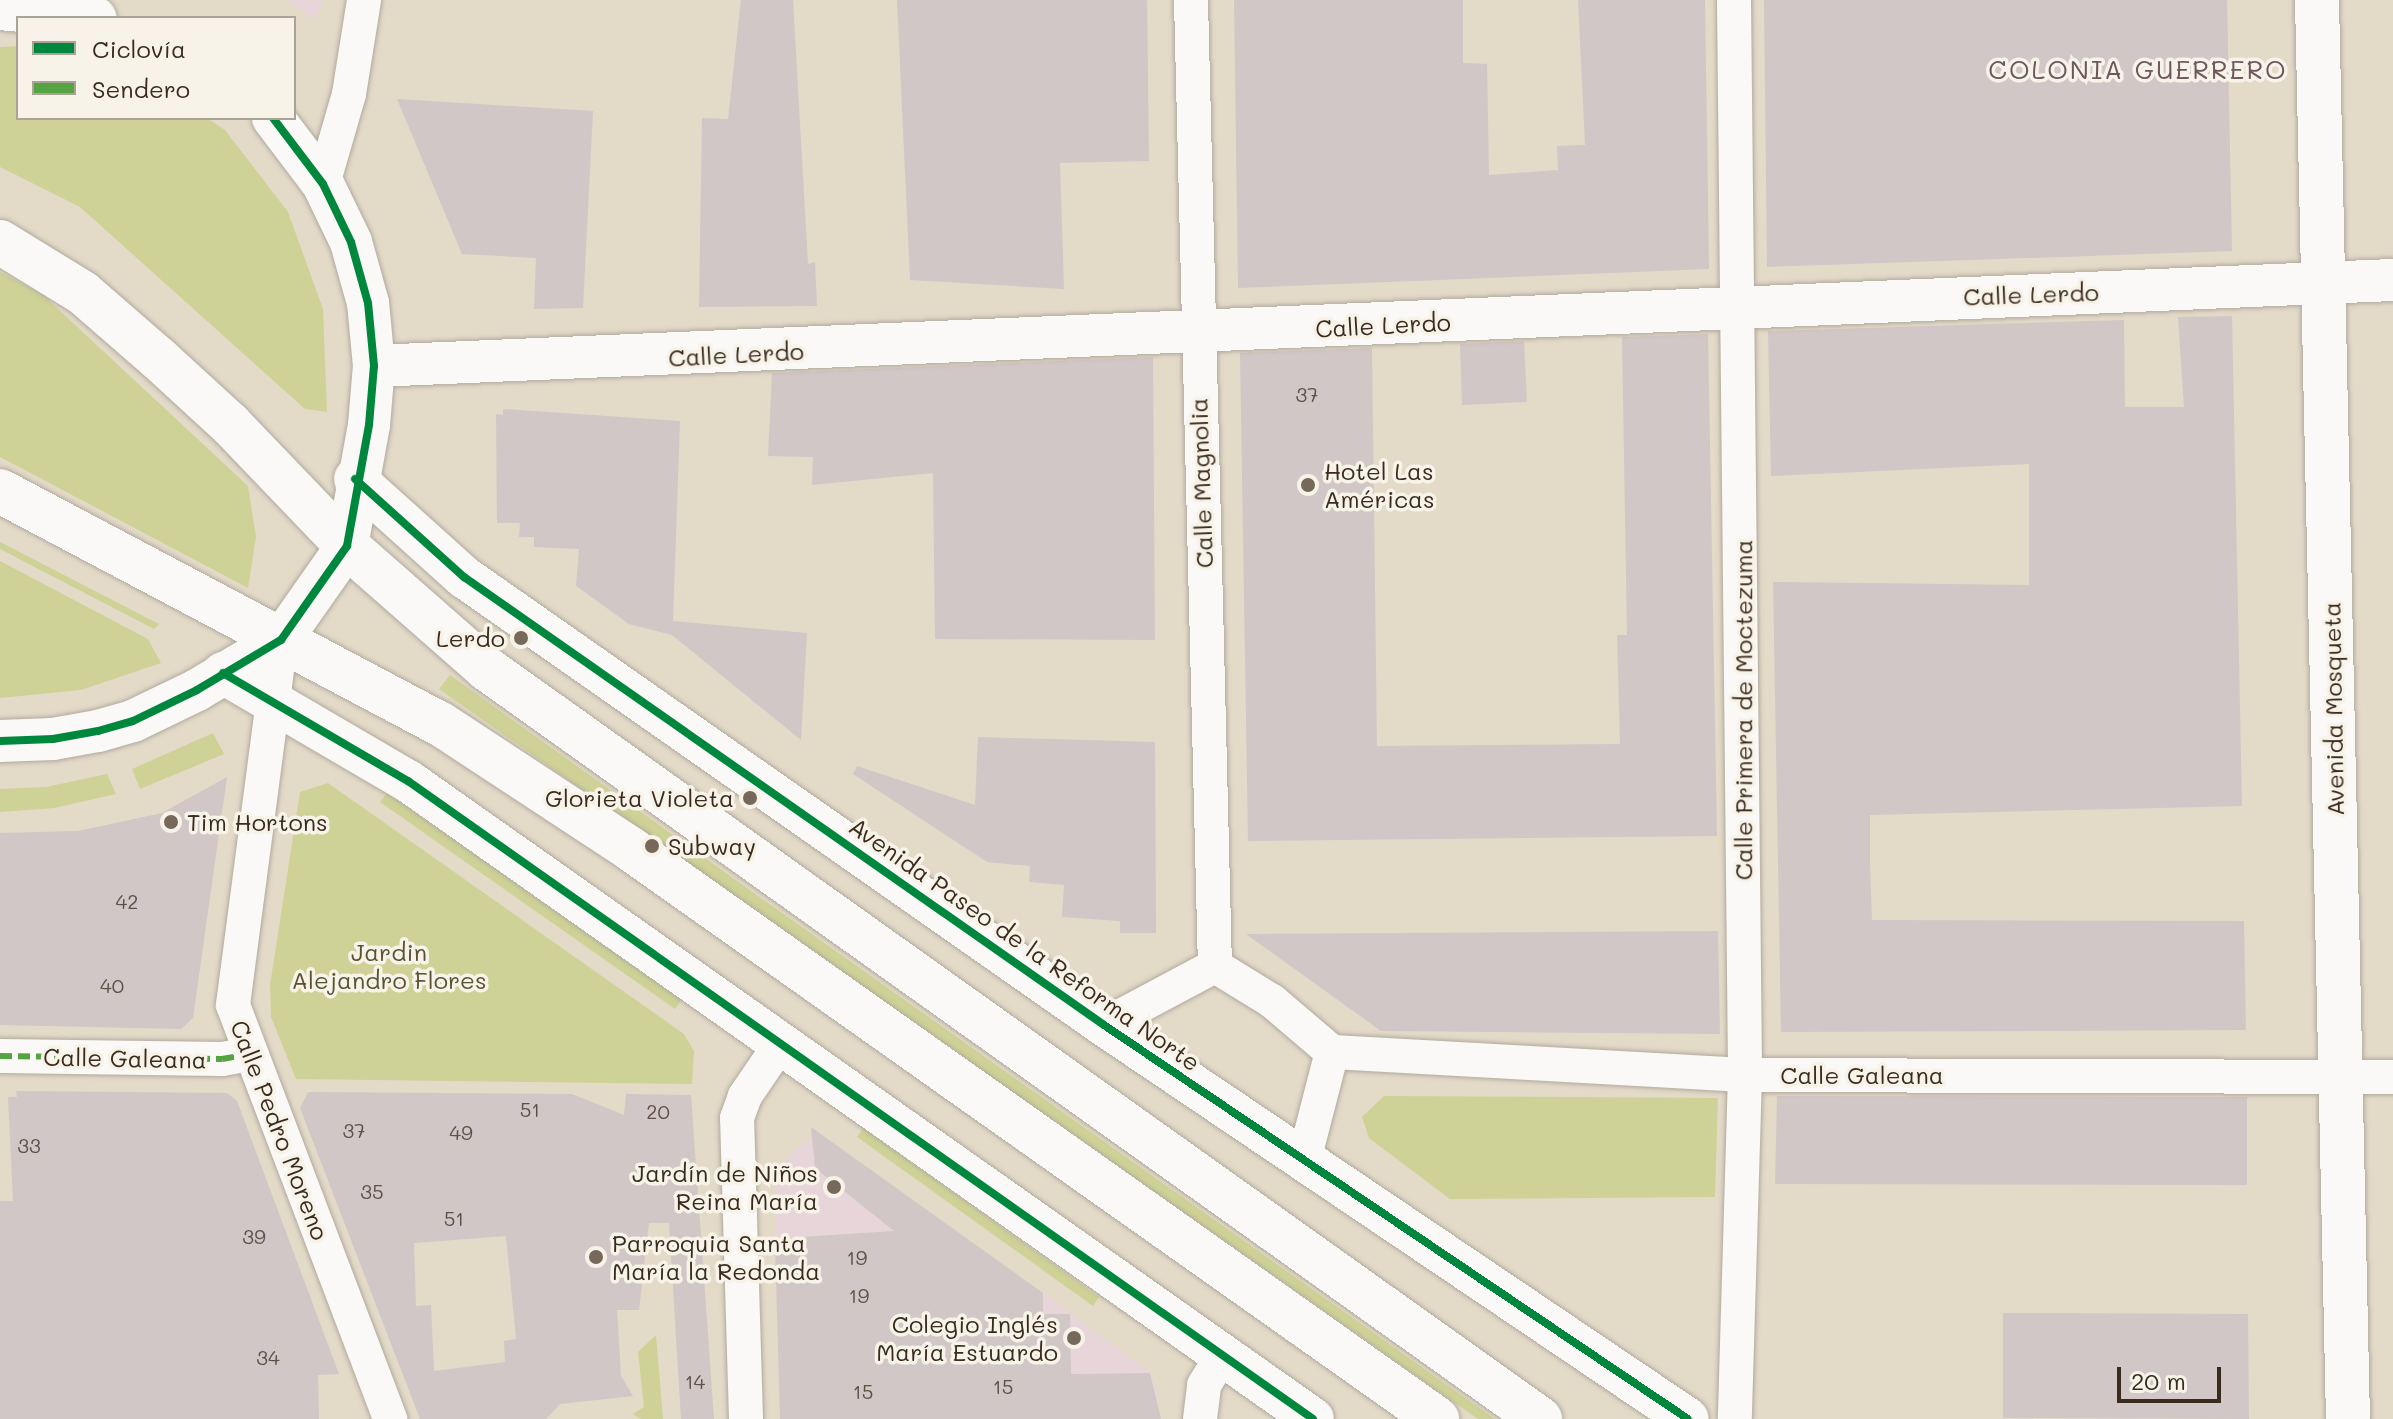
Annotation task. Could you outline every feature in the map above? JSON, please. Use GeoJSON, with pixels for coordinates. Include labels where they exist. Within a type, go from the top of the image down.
{"type":"FeatureCollection","features":[{"type":"Feature","properties":{"kind":"main road","name":"Avenida Mosqueta"},"geometry":{"type":"LineString","coordinates":[[2317,0],[2348,1419]]}},
{"type":"Feature","properties":{"kind":"main road"},"geometry":{"type":"LineString","coordinates":[[0,242],[83,293],[230,424],[347,546],[487,669],[1540,1419]]}},
{"type":"Feature","properties":{"kind":"main road"},"geometry":{"type":"LineString","coordinates":[[0,491],[439,723],[632,850],[1437,1419]]}},
{"type":"Feature","properties":{"kind":"street"},"geometry":{"type":"LineString","coordinates":[[323,184],[349,94],[364,0]]}},
{"type":"Feature","properties":{"kind":"street","name":"Calle Magnolia"},"geometry":{"type":"LineString","coordinates":[[1191,0],[1215,966]]}},
{"type":"Feature","properties":{"kind":"street","name":"Calle Primera de Moctezuma"},"geometry":{"type":"LineString","coordinates":[[1734,0],[1741,305],[1745,1075],[1735,1419]]}},
{"type":"Feature","properties":{"kind":"street"},"geometry":{"type":"LineString","coordinates":[[0,9],[85,10]]}},
{"type":"Feature","properties":{"kind":"street"},"geometry":{"type":"LineString","coordinates":[[0,741],[53,739],[133,721],[223,673],[281,640],[347,546],[355,479],[369,425],[374,366],[368,303],[351,242],[323,184],[275,120]]}},
{"type":"Feature","properties":{"kind":"street","name":"Calle Lerdo"},"geometry":{"type":"LineString","coordinates":[[374,366],[1197,334],[1741,305],[2393,280]]}},
{"type":"Feature","properties":{"kind":"street","name":"Avenida Paseo de la Reforma Norte"},"geometry":{"type":"LineString","coordinates":[[355,479],[464,577],[1104,1025],[1688,1419]]}},
{"type":"Feature","properties":{"kind":"street","name":"Calle Pedro Moreno"},"geometry":{"type":"LineString","coordinates":[[281,640],[233,990],[250,1054],[390,1419]]}},
{"type":"Feature","properties":{"kind":"street"},"geometry":{"type":"LineString","coordinates":[[223,673],[408,781],[1313,1419]]}},
{"type":"Feature","properties":{"kind":"street"},"geometry":{"type":"LineString","coordinates":[[1104,1025],[1215,966],[1272,1001],[1332,1052],[1304,1160]]}},
{"type":"Feature","properties":{"kind":"street"},"geometry":{"type":"LineString","coordinates":[[746,1419],[737,1118],[745,1096],[781,1043]]}},
{"type":"Feature","properties":{"kind":"street","name":"Calle Galeana"},"geometry":{"type":"LineString","coordinates":[[1332,1052],[1745,1075],[2393,1077]]}},
{"type":"Feature","properties":{"kind":"street","name":"Calle Galeana"},"geometry":{"type":"LineString","coordinates":[[0,1056],[222,1059],[250,1054]]}},
{"type":"Feature","properties":{"kind":"street"},"geometry":{"type":"LineString","coordinates":[[1200,1419],[1204,1385],[1223,1355]]}},
{"type":"Feature","properties":{"kind":"shaded area"},"geometry":{"type":"Polygon","coordinates":[[[287,0],[324,0],[314,19],[287,0]]]}},
{"type":"Feature","properties":{"kind":"shaded area","name":"Jardín de Niños Reina María"},"geometry":{"type":"Polygon","coordinates":[[[818,1136],[949,1229],[775,1238],[775,1196],[782,1169],[796,1148],[818,1136]]]}},
{"type":"Feature","properties":{"kind":"shaded area","name":"Colegio Inglés María Estuardo"},"geometry":{"type":"Polygon","coordinates":[[[1043,1293],[1150,1373],[1161,1400],[1046,1403],[1043,1293]]]}},
{"type":"Feature","properties":{"kind":"green space"},"geometry":{"type":"Polygon","coordinates":[[[16,46],[16,120],[210,120],[225,130],[288,212],[323,309],[327,412],[305,409],[80,207],[0,167],[0,47],[16,46]]]}},
{"type":"Feature","properties":{"kind":"green space"},"geometry":{"type":"Polygon","coordinates":[[[0,272],[43,295],[248,486],[256,537],[248,588],[0,457],[0,272]]]}},
{"type":"Feature","properties":{"kind":"green space"},"geometry":{"type":"Polygon","coordinates":[[[0,542],[159,624],[154,629],[0,549],[0,542]]]}},
{"type":"Feature","properties":{"kind":"green space"},"geometry":{"type":"Polygon","coordinates":[[[0,561],[148,639],[161,663],[81,690],[0,698],[0,561]]]}},
{"type":"Feature","properties":{"kind":"green space"},"geometry":{"type":"Polygon","coordinates":[[[450,675],[1495,1419],[1478,1419],[439,689],[450,675]]]}},
{"type":"Feature","properties":{"kind":"green space"},"geometry":{"type":"Polygon","coordinates":[[[213,733],[224,754],[140,789],[132,769],[213,733]]]}},
{"type":"Feature","properties":{"kind":"green space"},"geometry":{"type":"Polygon","coordinates":[[[107,774],[116,794],[54,808],[0,812],[0,789],[46,787],[107,774]]]}},
{"type":"Feature","properties":{"kind":"green space","name":"Jardin Alejandro Flores"},"geometry":{"type":"Polygon","coordinates":[[[328,783],[684,1034],[694,1051],[692,1084],[296,1079],[271,1017],[270,985],[300,792],[328,783]]]}},
{"type":"Feature","properties":{"kind":"green space"},"geometry":{"type":"Polygon","coordinates":[[[387,793],[682,1000],[675,1009],[380,802],[387,793]]]}},
{"type":"Feature","properties":{"kind":"green space"},"geometry":{"type":"Polygon","coordinates":[[[1384,1096],[1718,1098],[1715,1197],[1450,1199],[1369,1138],[1362,1117],[1384,1096]]]}},
{"type":"Feature","properties":{"kind":"green space"},"geometry":{"type":"Polygon","coordinates":[[[863,1128],[1099,1297],[1093,1306],[857,1137],[863,1128]]]}},
{"type":"Feature","properties":{"kind":"green space"},"geometry":{"type":"Polygon","coordinates":[[[656,1335],[663,1419],[641,1419],[633,1414],[644,1407],[638,1352],[656,1335]]]}},
{"type":"Feature","properties":{"kind":"building"},"geometry":{"type":"Polygon","coordinates":[[[741,0],[793,0],[808,264],[815,262],[817,306],[699,307],[702,118],[728,119],[741,0]]]}},
{"type":"Feature","properties":{"kind":"building"},"geometry":{"type":"Polygon","coordinates":[[[897,0],[1147,0],[1149,161],[1060,163],[1064,289],[910,280],[897,0]]]}},
{"type":"Feature","properties":{"kind":"building"},"geometry":{"type":"Polygon","coordinates":[[[1234,0],[1463,0],[1463,63],[1487,64],[1489,175],[1558,170],[1557,146],[1585,145],[1578,0],[1705,0],[1709,269],[1238,288],[1234,0]]]}},
{"type":"Feature","properties":{"kind":"building"},"geometry":{"type":"Polygon","coordinates":[[[1764,0],[2227,0],[2232,251],[1767,267],[1764,0]]]}},
{"type":"Feature","properties":{"kind":"building"},"geometry":{"type":"Polygon","coordinates":[[[397,99],[593,111],[583,308],[534,309],[536,258],[462,254],[397,99]]]}},
{"type":"Feature","properties":{"kind":"building"},"geometry":{"type":"Polygon","coordinates":[[[2232,316],[2242,806],[1870,815],[1870,864],[1872,920],[2244,921],[2246,1030],[1781,1032],[1773,582],[2029,585],[2029,464],[1771,476],[1768,331],[2124,320],[2125,407],[2184,407],[2178,317],[2232,316]]]}},
{"type":"Feature","properties":{"kind":"building"},"geometry":{"type":"Polygon","coordinates":[[[1708,334],[1717,836],[1248,841],[1240,353],[1372,348],[1377,746],[1620,744],[1617,635],[1627,635],[1622,337],[1708,334]]]}},
{"type":"Feature","properties":{"kind":"building"},"geometry":{"type":"Polygon","coordinates":[[[1524,341],[1527,402],[1462,405],[1460,344],[1524,341]]]}},
{"type":"Feature","properties":{"kind":"building"},"geometry":{"type":"Polygon","coordinates":[[[1153,357],[1155,640],[935,639],[933,473],[812,485],[813,457],[768,456],[772,373],[1153,357]]]}},
{"type":"Feature","properties":{"kind":"building"},"geometry":{"type":"Polygon","coordinates":[[[503,409],[680,421],[673,621],[807,633],[801,740],[672,635],[629,624],[576,586],[579,549],[534,547],[534,537],[519,537],[520,523],[497,523],[496,414],[503,415],[503,409]]]}},
{"type":"Feature","properties":{"kind":"building"},"geometry":{"type":"Polygon","coordinates":[[[978,737],[1155,742],[1156,933],[1120,933],[1120,921],[1062,917],[1064,885],[1029,882],[1030,866],[987,862],[853,774],[857,766],[975,805],[978,737]]]}},
{"type":"Feature","properties":{"kind":"building"},"geometry":{"type":"Polygon","coordinates":[[[227,777],[193,1018],[181,1029],[0,1025],[0,833],[78,831],[162,813],[227,777]]]}},
{"type":"Feature","properties":{"kind":"building"},"geometry":{"type":"Polygon","coordinates":[[[1718,931],[1720,1034],[1381,1031],[1246,934],[1718,931]]]}},
{"type":"Feature","properties":{"kind":"building"},"geometry":{"type":"Polygon","coordinates":[[[16,1091],[227,1093],[237,1101],[339,1374],[318,1375],[319,1419],[0,1419],[0,1201],[13,1201],[8,1097],[17,1097],[16,1091]]]}},
{"type":"Feature","properties":{"kind":"building"},"geometry":{"type":"Polygon","coordinates":[[[308,1092],[572,1094],[624,1115],[626,1094],[691,1095],[714,1419],[681,1419],[669,1223],[649,1223],[639,1310],[617,1310],[621,1376],[633,1396],[560,1404],[546,1419],[420,1419],[300,1108],[308,1092]],[[506,1236],[414,1243],[416,1306],[431,1305],[434,1371],[505,1362],[504,1341],[516,1339],[506,1236]]]}},
{"type":"Feature","properties":{"kind":"building"},"geometry":{"type":"Polygon","coordinates":[[[1777,1096],[2247,1097],[2247,1185],[1775,1184],[1777,1096]]]}},
{"type":"Feature","properties":{"kind":"building"},"geometry":{"type":"Polygon","coordinates":[[[811,1127],[1043,1293],[1043,1314],[1070,1314],[1071,1374],[1150,1373],[1161,1419],[780,1419],[775,1244],[802,1242],[801,1237],[894,1231],[815,1168],[811,1127]]]}},
{"type":"Feature","properties":{"kind":"building"},"geometry":{"type":"Polygon","coordinates":[[[2003,1313],[2248,1314],[2249,1419],[2003,1418],[2003,1313]]]}},
{"type":"Feature","properties":{"kind":"marked path"},"geometry":{"type":"LineString","coordinates":[[0,1056],[222,1059],[250,1054]]}},
{"type":"Feature","properties":{"kind":"cycle path"},"geometry":{"type":"LineString","coordinates":[[0,741],[53,739],[98,731],[133,721],[197,690],[281,640],[347,546],[369,425],[374,366],[368,303],[351,242],[323,184],[275,120]]}},
{"type":"Feature","properties":{"kind":"cycle path"},"geometry":{"type":"LineString","coordinates":[[355,479],[464,577],[1104,1025],[1688,1419]]}},
{"type":"Feature","properties":{"kind":"cycle path"},"geometry":{"type":"LineString","coordinates":[[223,673],[408,781],[1313,1419]]}},
{"type":"Feature","properties":{"kind":"place","name":"Hotel Las Américas"},"geometry":{"type":"Point","coordinates":[1308,485]}},
{"type":"Feature","properties":{"kind":"place","name":"Lerdo"},"geometry":{"type":"Point","coordinates":[521,638]}},
{"type":"Feature","properties":{"kind":"place","name":"Glorieta Violeta"},"geometry":{"type":"Point","coordinates":[750,798]}},
{"type":"Feature","properties":{"kind":"place","name":"Tim Hortons"},"geometry":{"type":"Point","coordinates":[171,822]}},
{"type":"Feature","properties":{"kind":"place","name":"Subway"},"geometry":{"type":"Point","coordinates":[652,846]}},
{"type":"Feature","properties":{"kind":"place","name":"Jardín de Niños Reina María"},"geometry":{"type":"Point","coordinates":[834,1187]}},
{"type":"Feature","properties":{"kind":"place","name":"Parroquia Santa María la Redonda"},"geometry":{"type":"Point","coordinates":[596,1257]}},
{"type":"Feature","properties":{"kind":"place","name":"Colegio Inglés María Estuardo"},"geometry":{"type":"Point","coordinates":[1074,1338]}},
{"type":"Feature","properties":{"kind":"district","name":"COLONIA GUERRERO"},"geometry":{"type":"Point","coordinates":[2138,70]}}]}
